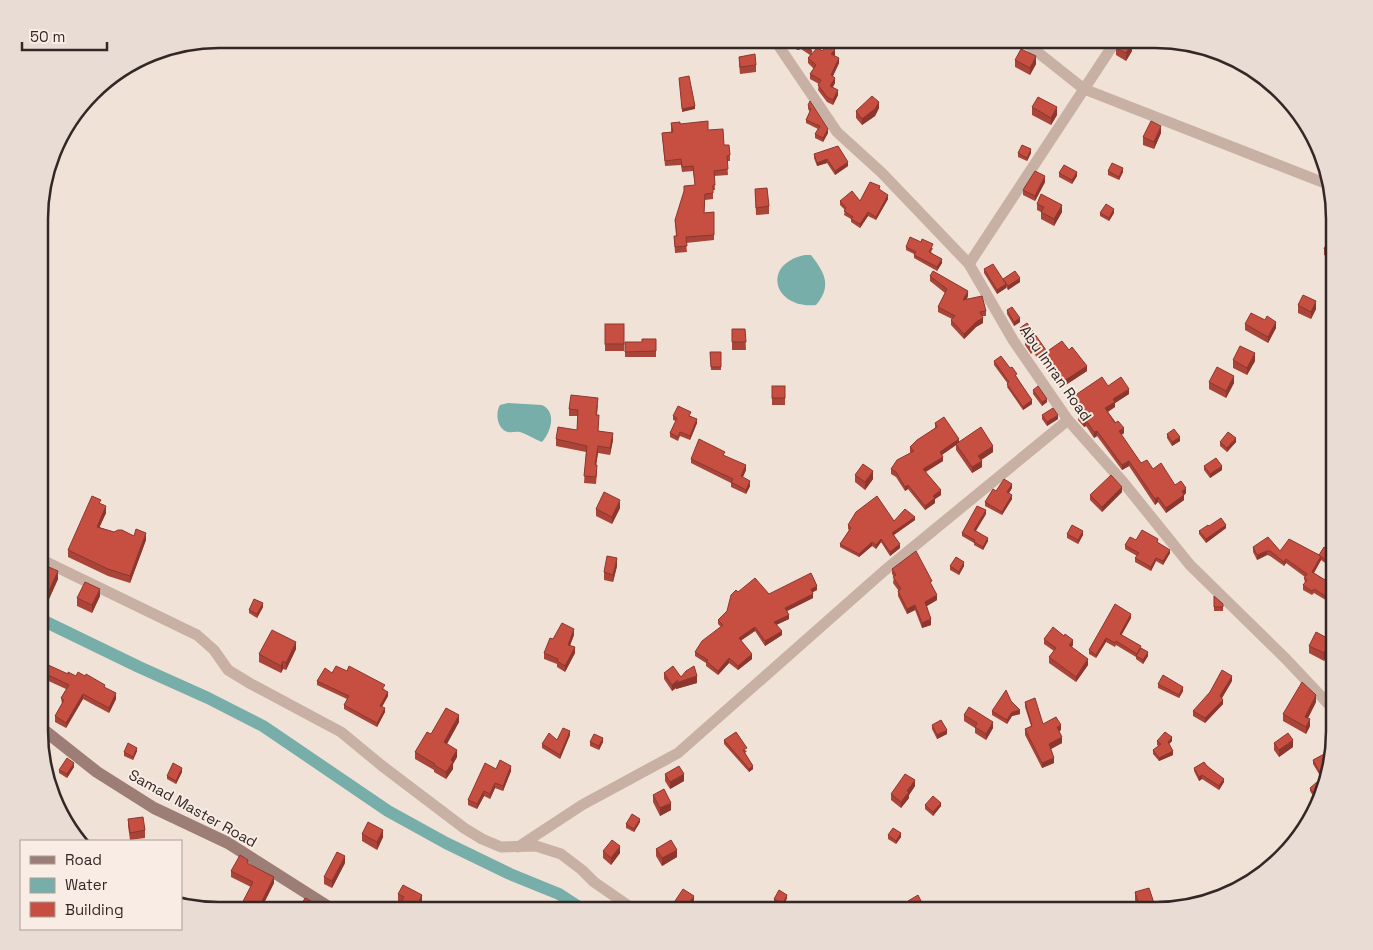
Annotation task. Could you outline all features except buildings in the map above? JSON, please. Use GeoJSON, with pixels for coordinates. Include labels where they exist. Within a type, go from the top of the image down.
{"type":"FeatureCollection","features":[{"type":"Feature","properties":{"kind":"street","name":"Abu Imran Road"},"geometry":{"type":"LineString","coordinates":[[780,48],[837,132],[882,173],[969,264],[1013,340],[1068,420],[1123,482],[1190,565],[1286,659],[1325,700]]}},
{"type":"Feature","properties":{"kind":"street"},"geometry":{"type":"LineString","coordinates":[[1032,48],[1084,89],[1321,182]]}},
{"type":"Feature","properties":{"kind":"street"},"geometry":{"type":"LineString","coordinates":[[969,264],[1111,48]]}},
{"type":"Feature","properties":{"kind":"street"},"geometry":{"type":"LineString","coordinates":[[518,846],[582,805],[678,753],[884,571],[1068,420]]}},
{"type":"Feature","properties":{"kind":"street"},"geometry":{"type":"LineString","coordinates":[[48,563],[197,635],[214,650],[228,670],[341,732],[437,809],[482,839],[501,847],[536,846],[561,854],[594,882],[623,902]]}},
{"type":"Feature","properties":{"kind":"street","name":"Samad Master Road"},"geometry":{"type":"LineString","coordinates":[[48,733],[97,772],[154,808],[228,843],[321,902]]}},
{"type":"Feature","properties":{"kind":"water"},"geometry":{"type":"Polygon","coordinates":[[[811,255],[820,268],[825,280],[824,292],[816,305],[801,304],[790,300],[782,293],[778,285],[778,276],[782,267],[791,260],[811,255]]]}},
{"type":"Feature","properties":{"kind":"water"},"geometry":{"type":"Polygon","coordinates":[[[508,403],[542,405],[547,408],[550,412],[551,422],[548,433],[542,442],[523,433],[508,432],[501,428],[497,416],[498,408],[500,405],[508,403]]]}},
{"type":"Feature","properties":{"kind":"waterway"},"geometry":{"type":"LineString","coordinates":[[48,623],[263,726],[388,811],[446,843],[510,874],[559,894],[571,902]]}}]}
